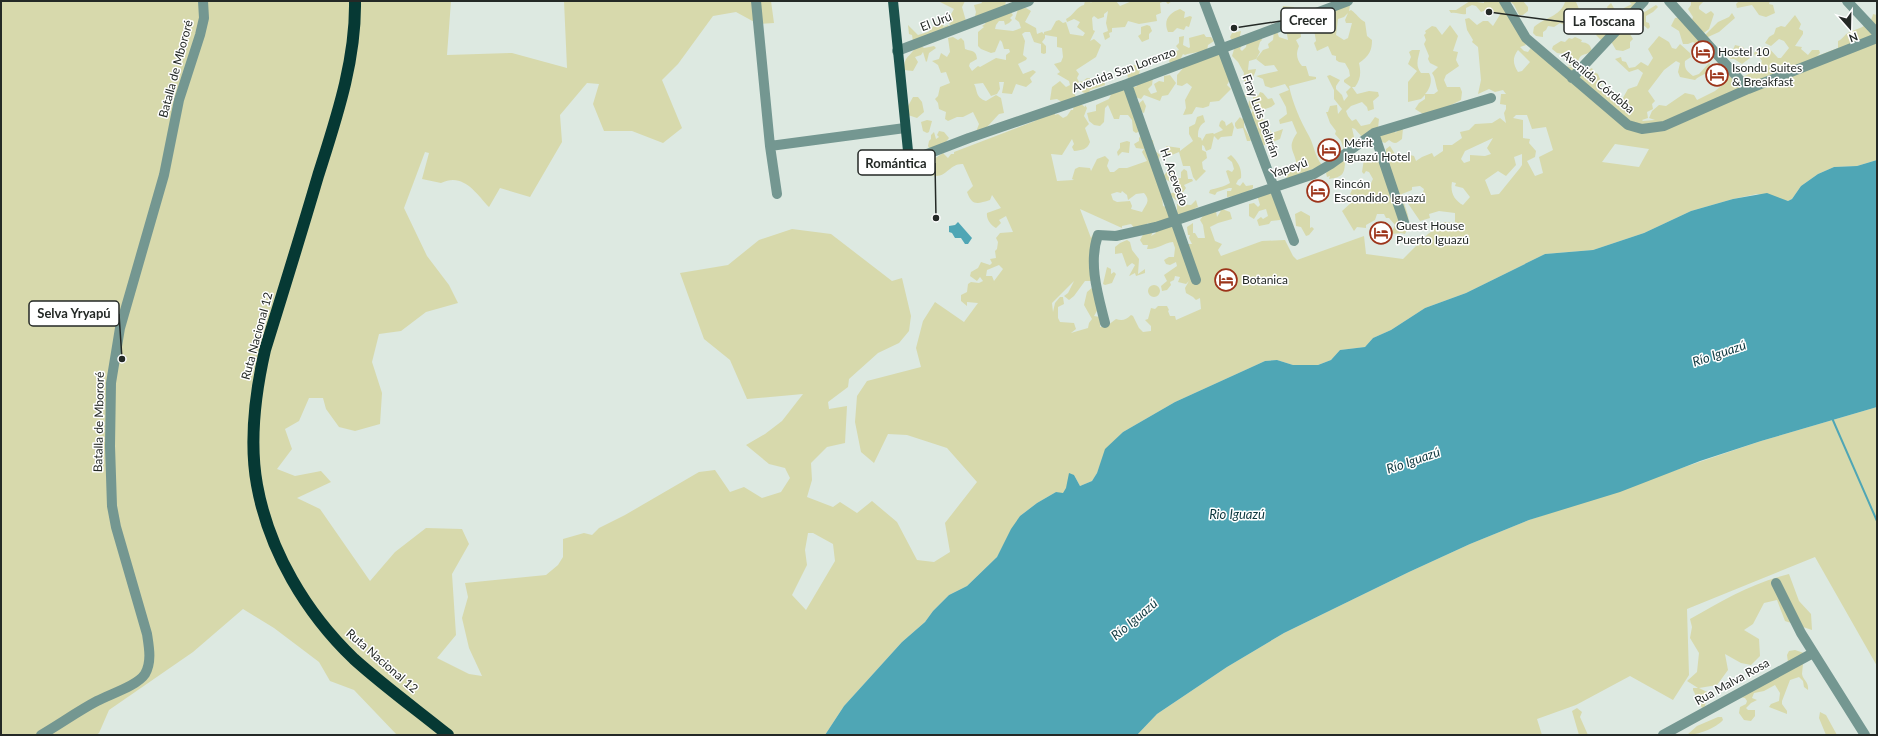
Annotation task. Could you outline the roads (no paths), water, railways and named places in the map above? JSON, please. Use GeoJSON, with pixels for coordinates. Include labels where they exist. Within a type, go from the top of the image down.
{"type":"FeatureCollection","features":[{"type":"Feature","properties":{"kind":"highway","name":"Ruta Nacional 12"},"geometry":{"type":"LineString","coordinates":[[355,1],[355,23],[348,70],[337,114],[265,350],[258,381],[254,421],[254,454],[257,484],[272,537],[288,573],[306,603],[324,626],[353,658],[448,735]]}},
{"type":"Feature","properties":{"kind":"main road"},"geometry":{"type":"LineString","coordinates":[[893,1],[909,161]]}},
{"type":"Feature","properties":{"kind":"street","name":"Batalla de Mbororé"},"geometry":{"type":"LineString","coordinates":[[41,735],[97,702],[137,682],[144,676],[148,668],[150,651],[147,634],[116,527],[112,506],[110,446],[111,383],[120,328],[164,175],[179,100],[200,35],[204,18],[203,1]]}},
{"type":"Feature","properties":{"kind":"street"},"geometry":{"type":"LineString","coordinates":[[756,1],[770,146],[777,194]]}},
{"type":"Feature","properties":{"kind":"street","name":"El Urú"},"geometry":{"type":"LineString","coordinates":[[897,51],[1029,1]]}},
{"type":"Feature","properties":{"kind":"street","name":"Fray Luis Beltrán"},"geometry":{"type":"LineString","coordinates":[[1204,1],[1294,241]]}},
{"type":"Feature","properties":{"kind":"street","name":"Avenida San Lorenzo"},"geometry":{"type":"LineString","coordinates":[[909,161],[969,138],[1127,84],[1348,1]]}},
{"type":"Feature","properties":{"kind":"street","name":"Avenida Córdoba"},"geometry":{"type":"LineString","coordinates":[[1504,1],[1526,38],[1628,125],[1642,129],[1664,126],[1748,89],[1877,38]]}},
{"type":"Feature","properties":{"kind":"street"},"geometry":{"type":"LineString","coordinates":[[1572,78],[1644,1]]}},
{"type":"Feature","properties":{"kind":"street"},"geometry":{"type":"LineString","coordinates":[[1669,1],[1748,89]]}},
{"type":"Feature","properties":{"kind":"street"},"geometry":{"type":"LineString","coordinates":[[1848,1],[1877,33]]}},
{"type":"Feature","properties":{"kind":"street","name":"H. Acevedo"},"geometry":{"type":"LineString","coordinates":[[1127,84],[1196,280]]}},
{"type":"Feature","properties":{"kind":"street","name":"Yapeyú"},"geometry":{"type":"LineString","coordinates":[[1105,323],[1096,287],[1094,247],[1098,235],[1116,236],[1156,227],[1314,174],[1331,164],[1374,132],[1491,98]]}},
{"type":"Feature","properties":{"kind":"street"},"geometry":{"type":"LineString","coordinates":[[770,146],[905,128]]}},
{"type":"Feature","properties":{"kind":"street"},"geometry":{"type":"LineString","coordinates":[[1374,132],[1405,225]]}},
{"type":"Feature","properties":{"kind":"street"},"geometry":{"type":"LineString","coordinates":[[1776,583],[1801,633],[1865,735]]}},
{"type":"Feature","properties":{"kind":"street","name":"Rua Malva Rosa"},"geometry":{"type":"LineString","coordinates":[[1663,735],[1813,653]]}},
{"type":"Feature","properties":{"kind":"water","name":"Rio Iguazú"},"geometry":{"type":"Polygon","coordinates":[[[1877,160],[1877,407],[1761,441],[1700,461],[1620,492],[1529,520],[1470,544],[1284,633],[1227,667],[1157,714],[1137,735],[825,735],[844,706],[902,642],[925,622],[933,611],[949,595],[967,586],[997,557],[1011,529],[1020,516],[1037,503],[1056,492],[1063,493],[1066,488],[1069,473],[1074,475],[1080,486],[1092,481],[1097,473],[1105,449],[1123,432],[1175,402],[1265,361],[1277,360],[1293,365],[1318,365],[1331,360],[1340,350],[1365,347],[1373,338],[1391,330],[1425,308],[1466,293],[1545,254],[1593,250],[1644,233],[1691,211],[1733,199],[1767,193],[1788,201],[1792,199],[1801,186],[1818,174],[1834,167],[1857,166],[1877,160]]]}},
{"type":"Feature","properties":{"kind":"water"},"geometry":{"type":"Polygon","coordinates":[[[958,222],[972,238],[968,244],[965,244],[961,238],[955,238],[952,233],[949,232],[949,226],[955,225],[958,222]]]}},
{"type":"Feature","properties":{"kind":"waterway"},"geometry":{"type":"LineString","coordinates":[[1832,418],[1877,521]]}},
{"type":"Feature","properties":{"kind":"place","name":"La Toscana"},"geometry":{"type":"Point","coordinates":[1489,12]}},
{"type":"Feature","properties":{"kind":"place","name":"Crecer"},"geometry":{"type":"Point","coordinates":[1234,28]}},
{"type":"Feature","properties":{"kind":"place","name":"Hostel 10"},"geometry":{"type":"Point","coordinates":[1703,52]}},
{"type":"Feature","properties":{"kind":"place","name":"Isondu Suites & Breakfast"},"geometry":{"type":"Point","coordinates":[1717,75]}},
{"type":"Feature","properties":{"kind":"place","name":"Mérit Iguazú Hotel"},"geometry":{"type":"Point","coordinates":[1329,150]}},
{"type":"Feature","properties":{"kind":"place","name":"Rincón Escondido Iguazú"},"geometry":{"type":"Point","coordinates":[1318,191]}},
{"type":"Feature","properties":{"kind":"place","name":"Romántica"},"geometry":{"type":"Point","coordinates":[936,218]}},
{"type":"Feature","properties":{"kind":"place","name":"Guest House Puerto Iguazú"},"geometry":{"type":"Point","coordinates":[1381,233]}},
{"type":"Feature","properties":{"kind":"place","name":"Botanica"},"geometry":{"type":"Point","coordinates":[1226,280]}},
{"type":"Feature","properties":{"kind":"place","name":"Selva Yryapú"},"geometry":{"type":"Point","coordinates":[122,359]}},
{"type":"Feature","properties":{"kind":"water label","name":"Río Iguazú"},"geometry":{"type":"Point","coordinates":[1719,353]}},
{"type":"Feature","properties":{"kind":"water label","name":"Río Iguazú"},"geometry":{"type":"Point","coordinates":[1413,460]}},
{"type":"Feature","properties":{"kind":"water label","name":"Río Iguazú"},"geometry":{"type":"Point","coordinates":[1134,619]}}]}
